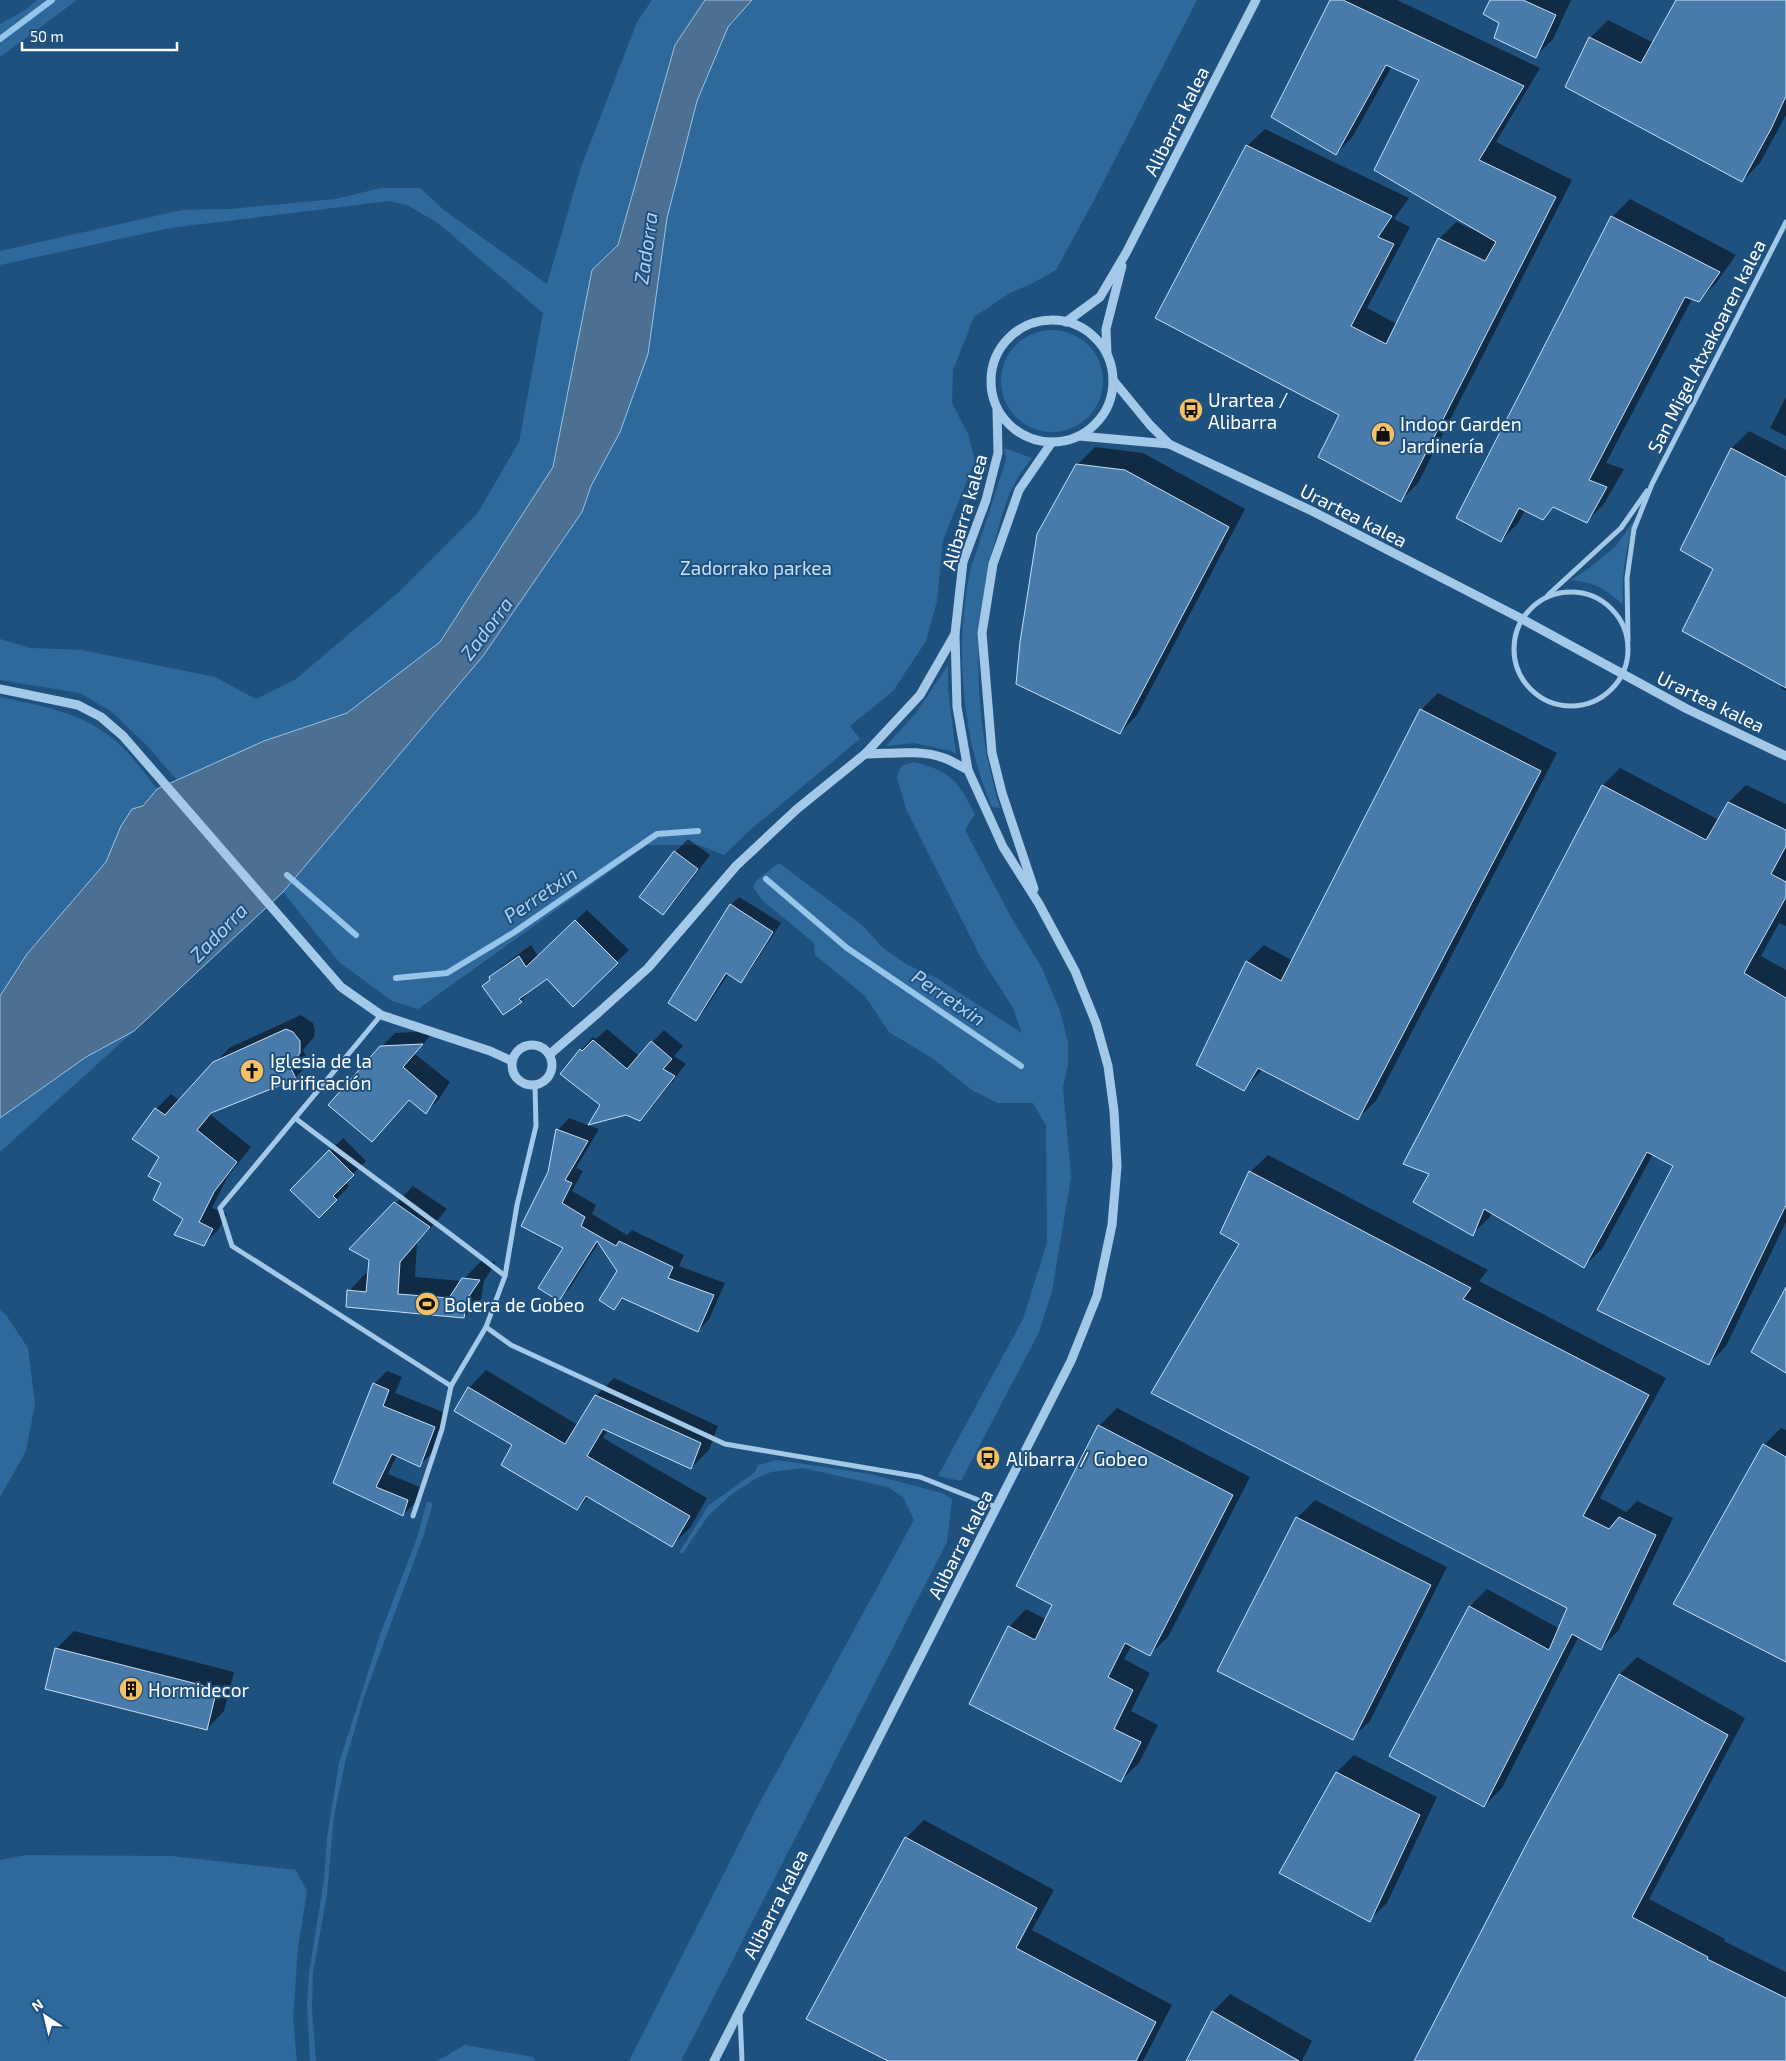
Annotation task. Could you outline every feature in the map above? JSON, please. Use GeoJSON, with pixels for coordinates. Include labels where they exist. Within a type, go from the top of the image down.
{"type":"FeatureCollection","features":[{"type":"Feature","properties":{"kind":"street","name":"Alibarra kalea"},"geometry":{"type":"LineString","coordinates":[[1066,322],[1100,297],[1124,256],[1256,0]]}},
{"type":"Feature","properties":{"kind":"street","name":"San Migel Atxakoaren kalea"},"geometry":{"type":"LineString","coordinates":[[1628,640],[1627,578],[1634,529],[1652,484],[1786,222]]}},
{"type":"Feature","properties":{"kind":"street","name":"Alibarra kalea"},"geometry":{"type":"LineString","coordinates":[[1107,354],[1106,329],[1124,256]]}},
{"type":"Feature","properties":{"kind":"street"},"geometry":{"type":"LineString","coordinates":[[1049,320],[1066,322],[1083,328],[1097,339],[1107,354],[1113,380],[1109,402],[1097,422],[1079,436],[1066,441],[1052,442],[1030,438],[1011,427],[997,410],[990,376],[994,359],[1003,344],[1016,331],[1031,323],[1049,320]]}},
{"type":"Feature","properties":{"kind":"street","name":"Urartea kalea"},"geometry":{"type":"LineString","coordinates":[[1113,380],[1146,420],[1169,444]]}},
{"type":"Feature","properties":{"kind":"street","name":"Alibarra kalea"},"geometry":{"type":"LineString","coordinates":[[714,2061],[1071,1361],[1098,1296],[1112,1225],[1117,1166],[1114,1111],[1108,1066],[1096,1023],[1075,970],[1039,904],[1003,847],[968,770],[957,707],[955,634],[963,562],[986,500],[998,453],[997,410]]}},
{"type":"Feature","properties":{"kind":"street","name":"Urartea kalea"},"geometry":{"type":"LineString","coordinates":[[1079,436],[1169,444],[1312,511],[1522,619],[1687,709],[1786,756]]}},
{"type":"Feature","properties":{"kind":"street","name":"Alibarra kalea"},"geometry":{"type":"LineString","coordinates":[[1039,904],[1002,793],[992,753],[982,633],[993,564],[1019,490],[1052,442]]}},
{"type":"Feature","properties":{"kind":"street","name":"San Migel Atxakoaren kalea"},"geometry":{"type":"LineString","coordinates":[[1545,598],[1621,528],[1652,484]]}},
{"type":"Feature","properties":{"kind":"street"},"geometry":{"type":"LineString","coordinates":[[1562,592],[1580,592],[1598,598],[1612,608],[1622,623],[1628,640],[1628,658],[1623,674],[1612,689],[1600,698],[1585,704],[1569,706],[1554,704],[1539,697],[1527,686],[1519,673],[1514,658],[1514,642],[1522,619],[1529,610],[1545,598],[1562,592]]}},
{"type":"Feature","properties":{"kind":"street"},"geometry":{"type":"LineString","coordinates":[[550,1054],[648,968],[736,866],[797,809],[865,754],[920,695],[955,634]]}},
{"type":"Feature","properties":{"kind":"street"},"geometry":{"type":"LineString","coordinates":[[0,689],[70,703],[101,717],[123,736],[341,986],[381,1015],[512,1061]]}},
{"type":"Feature","properties":{"kind":"street"},"geometry":{"type":"LineString","coordinates":[[865,754],[916,753],[943,757],[968,770]]}},
{"type":"Feature","properties":{"kind":"street"},"geometry":{"type":"LineString","coordinates":[[381,1015],[220,1208],[232,1246],[451,1386]]}},
{"type":"Feature","properties":{"kind":"street"},"geometry":{"type":"LineString","coordinates":[[529,1044],[541,1046],[550,1054],[553,1067],[547,1080],[535,1086],[525,1085],[517,1079],[512,1071],[512,1061],[518,1050],[529,1044]]}},
{"type":"Feature","properties":{"kind":"street"},"geometry":{"type":"LineString","coordinates":[[413,1516],[442,1429],[451,1386],[486,1327],[505,1276],[517,1205],[536,1126],[535,1086]]}},
{"type":"Feature","properties":{"kind":"street"},"geometry":{"type":"LineString","coordinates":[[295,1118],[372,1177],[440,1225],[505,1276]]}},
{"type":"Feature","properties":{"kind":"street"},"geometry":{"type":"LineString","coordinates":[[486,1327],[511,1345],[726,1444],[920,1477],[996,1507]]}},
{"type":"Feature","properties":{"kind":"street"},"geometry":{"type":"LineString","coordinates":[[740,2009],[742,2061]]}},
{"type":"Feature","properties":{"kind":"green space"},"geometry":{"type":"Polygon","coordinates":[[[37,0],[77,0],[0,57],[0,24],[25,10],[37,0]]]}},
{"type":"Feature","properties":{"kind":"green space"},"geometry":{"type":"Polygon","coordinates":[[[652,0],[705,0],[675,45],[618,245],[592,270],[553,467],[440,642],[347,713],[264,741],[177,780],[149,748],[112,712],[80,693],[0,680],[0,639],[31,648],[82,650],[215,677],[256,699],[296,679],[400,591],[477,514],[519,442],[543,313],[438,223],[407,205],[389,201],[170,228],[0,265],[0,251],[182,210],[230,209],[335,199],[381,188],[420,188],[445,211],[547,284],[581,167],[637,22],[652,0]]]}},
{"type":"Feature","properties":{"kind":"green space","name":"Zadorrako parkea"},"geometry":{"type":"Polygon","coordinates":[[[752,0],[1197,0],[1056,270],[1010,293],[974,317],[953,370],[952,403],[968,434],[975,461],[943,540],[937,601],[926,641],[893,691],[850,726],[860,739],[751,829],[724,855],[699,845],[647,845],[418,1009],[392,1001],[339,962],[283,892],[483,656],[582,512],[591,486],[620,432],[667,218],[697,101],[728,27],[752,0]]]}},
{"type":"Feature","properties":{"kind":"green space"},"geometry":{"type":"Polygon","coordinates":[[[1052,330],[1072,334],[1088,345],[1099,361],[1103,381],[1099,401],[1088,417],[1072,428],[1052,432],[1032,428],[1016,417],[1005,401],[1001,381],[1005,361],[1016,345],[1032,334],[1052,330]]]}},
{"type":"Feature","properties":{"kind":"green space"},"geometry":{"type":"Polygon","coordinates":[[[1004,448],[1032,458],[1017,480],[1004,509],[988,571],[982,605],[978,673],[980,707],[984,741],[1000,808],[992,807],[974,752],[964,693],[962,633],[970,572],[1006,460],[1004,448]]]}},
{"type":"Feature","properties":{"kind":"green space"},"geometry":{"type":"Polygon","coordinates":[[[1635,519],[1625,562],[1623,605],[1600,587],[1571,580],[1616,546],[1635,519]]]}},
{"type":"Feature","properties":{"kind":"green space"},"geometry":{"type":"Polygon","coordinates":[[[948,665],[948,688],[956,754],[951,751],[914,743],[886,746],[916,713],[948,665]]]}},
{"type":"Feature","properties":{"kind":"green space"},"geometry":{"type":"Polygon","coordinates":[[[0,697],[56,710],[96,727],[122,747],[157,789],[143,806],[121,826],[106,862],[27,954],[0,996],[0,697]]]}},
{"type":"Feature","properties":{"kind":"green space"},"geometry":{"type":"Polygon","coordinates":[[[914,762],[937,770],[952,779],[969,802],[975,814],[965,830],[1012,919],[1041,966],[1060,1011],[1068,1043],[1068,1064],[1063,1087],[1071,1177],[1052,1291],[1039,1332],[961,1481],[938,1476],[1023,1319],[1047,1243],[1046,1126],[1033,1103],[998,1103],[972,1090],[932,1058],[889,1032],[865,996],[815,955],[814,943],[763,901],[753,887],[756,881],[779,863],[862,925],[883,948],[906,964],[938,979],[1022,1033],[1013,1008],[980,956],[906,809],[897,778],[901,766],[914,762]]]}},
{"type":"Feature","properties":{"kind":"green space"},"geometry":{"type":"Polygon","coordinates":[[[134,1031],[0,1152],[0,1118],[86,1057],[134,1031]]]}},
{"type":"Feature","properties":{"kind":"green space"},"geometry":{"type":"Polygon","coordinates":[[[0,1310],[6,1315],[28,1348],[35,1404],[26,1451],[0,1497],[0,1310]]]}},
{"type":"Feature","properties":{"kind":"green space"},"geometry":{"type":"Polygon","coordinates":[[[777,1460],[870,1474],[942,1493],[952,1499],[947,1542],[681,2061],[629,2061],[758,1806],[914,1520],[903,1497],[888,1487],[803,1468],[771,1472],[755,1479],[732,1494],[708,1516],[683,1553],[679,1553],[708,1506],[755,1472],[758,1465],[777,1460]]]}},
{"type":"Feature","properties":{"kind":"green space"},"geometry":{"type":"Polygon","coordinates":[[[427,1502],[433,1503],[424,1534],[365,1694],[346,1759],[334,1815],[327,1894],[313,1972],[312,2009],[316,2061],[310,2061],[307,2004],[309,1973],[324,1880],[327,1838],[339,1763],[381,1632],[417,1538],[427,1502]]]}},
{"type":"Feature","properties":{"kind":"green space"},"geometry":{"type":"Polygon","coordinates":[[[26,1855],[171,1856],[296,1870],[307,1891],[298,1948],[293,2019],[297,2061],[0,2061],[0,1860],[26,1855]]]}},
{"type":"Feature","properties":{"kind":"green space"},"geometry":{"type":"Polygon","coordinates":[[[465,2045],[533,2057],[536,2061],[437,2061],[465,2045]]]}},
{"type":"Feature","properties":{"kind":"water","name":"Zadorra"},"geometry":{"type":"Polygon","coordinates":[[[705,0],[752,0],[728,27],[697,101],[667,218],[648,354],[620,432],[591,486],[582,512],[483,656],[283,892],[134,1031],[86,1057],[0,1118],[0,996],[27,954],[106,862],[121,826],[132,809],[143,806],[157,789],[264,741],[347,713],[440,642],[553,467],[592,270],[618,245],[675,45],[705,0]]]}},
{"type":"Feature","properties":{"kind":"building"},"geometry":{"type":"Polygon","coordinates":[[[1330,0],[1343,0],[1524,86],[1479,160],[1556,197],[1401,502],[1318,457],[1339,415],[1155,318],[1246,145],[1392,216],[1378,237],[1394,244],[1351,326],[1386,344],[1438,238],[1485,261],[1496,242],[1374,170],[1419,80],[1386,65],[1336,155],[1271,117],[1330,0]]]}},
{"type":"Feature","properties":{"kind":"building"},"geometry":{"type":"Polygon","coordinates":[[[1490,0],[1523,0],[1556,15],[1536,58],[1494,38],[1499,23],[1483,14],[1490,0]]]}},
{"type":"Feature","properties":{"kind":"building"},"geometry":{"type":"Polygon","coordinates":[[[1676,0],[1786,0],[1786,96],[1771,129],[1742,182],[1565,87],[1589,37],[1641,63],[1676,0]]]}},
{"type":"Feature","properties":{"kind":"building"},"geometry":{"type":"Polygon","coordinates":[[[1611,216],[1720,272],[1699,302],[1685,297],[1589,480],[1607,487],[1587,523],[1553,507],[1543,520],[1519,508],[1501,542],[1456,518],[1611,216]]]}},
{"type":"Feature","properties":{"kind":"building"},"geometry":{"type":"Polygon","coordinates":[[[1731,448],[1786,477],[1786,688],[1682,631],[1713,569],[1680,550],[1731,448]]]}},
{"type":"Feature","properties":{"kind":"building"},"geometry":{"type":"Polygon","coordinates":[[[1076,464],[1125,470],[1229,527],[1120,734],[1016,684],[1020,642],[1037,534],[1076,464]]]}},
{"type":"Feature","properties":{"kind":"building"},"geometry":{"type":"Polygon","coordinates":[[[1420,709],[1541,771],[1358,1120],[1258,1068],[1244,1091],[1196,1065],[1246,961],[1281,981],[1420,709]]]}},
{"type":"Feature","properties":{"kind":"building"},"geometry":{"type":"Polygon","coordinates":[[[1602,785],[1706,840],[1728,802],[1786,830],[1786,846],[1771,874],[1786,882],[1786,897],[1744,973],[1786,998],[1786,1205],[1709,1365],[1597,1310],[1673,1166],[1647,1152],[1584,1268],[1484,1209],[1473,1236],[1413,1202],[1429,1174],[1403,1164],[1602,785]]]}},
{"type":"Feature","properties":{"kind":"building"},"geometry":{"type":"Polygon","coordinates":[[[674,851],[698,869],[663,915],[639,897],[674,851]]]}},
{"type":"Feature","properties":{"kind":"building"},"geometry":{"type":"Polygon","coordinates":[[[730,904],[773,932],[741,983],[726,973],[696,1021],[668,1003],[730,904]]]}},
{"type":"Feature","properties":{"kind":"building"},"geometry":{"type":"Polygon","coordinates":[[[575,920],[618,963],[573,1007],[547,979],[519,999],[522,1002],[503,1015],[482,986],[490,980],[489,977],[519,956],[526,967],[575,920]]]}},
{"type":"Feature","properties":{"kind":"building"},"geometry":{"type":"Polygon","coordinates":[[[286,1029],[293,1032],[300,1041],[300,1053],[290,1066],[296,1079],[211,1113],[197,1130],[237,1162],[214,1192],[199,1222],[213,1229],[204,1246],[174,1235],[183,1219],[153,1200],[161,1183],[148,1176],[159,1157],[132,1139],[155,1108],[165,1115],[213,1062],[286,1029]]]}},
{"type":"Feature","properties":{"kind":"building"},"geometry":{"type":"Polygon","coordinates":[[[593,1040],[627,1069],[651,1041],[672,1059],[663,1069],[675,1076],[640,1121],[626,1115],[588,1125],[600,1105],[560,1074],[580,1049],[582,1051],[593,1040]]]}},
{"type":"Feature","properties":{"kind":"building"},"geometry":{"type":"Polygon","coordinates":[[[423,1044],[403,1067],[437,1096],[426,1114],[409,1100],[372,1142],[328,1105],[380,1046],[423,1044]]]}},
{"type":"Feature","properties":{"kind":"building"},"geometry":{"type":"Polygon","coordinates":[[[556,1129],[588,1141],[565,1180],[572,1183],[562,1203],[585,1217],[581,1226],[616,1246],[619,1241],[673,1267],[668,1278],[714,1295],[698,1332],[622,1298],[614,1310],[599,1300],[617,1271],[597,1241],[559,1301],[538,1288],[563,1248],[521,1226],[548,1172],[556,1129]]]}},
{"type":"Feature","properties":{"kind":"building"},"geometry":{"type":"Polygon","coordinates":[[[329,1150],[354,1175],[333,1196],[337,1200],[319,1218],[290,1190],[329,1150]]]}},
{"type":"Feature","properties":{"kind":"building"},"geometry":{"type":"Polygon","coordinates":[[[1249,1171],[1471,1288],[1463,1299],[1649,1395],[1583,1516],[1609,1529],[1619,1517],[1656,1535],[1601,1650],[1572,1634],[1484,1807],[1389,1756],[1469,1606],[1549,1650],[1567,1608],[1151,1393],[1239,1244],[1220,1233],[1249,1171]]]}},
{"type":"Feature","properties":{"kind":"building"},"geometry":{"type":"Polygon","coordinates":[[[394,1202],[430,1227],[400,1262],[398,1294],[449,1298],[462,1278],[480,1280],[467,1299],[464,1318],[346,1307],[347,1290],[366,1292],[369,1260],[349,1249],[394,1202]]]}},
{"type":"Feature","properties":{"kind":"building"},"geometry":{"type":"Polygon","coordinates":[[[1786,1287],[1786,1373],[1751,1352],[1786,1287]]]}},
{"type":"Feature","properties":{"kind":"building"},"geometry":{"type":"Polygon","coordinates":[[[373,1383],[389,1390],[383,1406],[435,1427],[420,1467],[392,1454],[376,1487],[408,1500],[403,1516],[333,1483],[373,1383]]]}},
{"type":"Feature","properties":{"kind":"building"},"geometry":{"type":"Polygon","coordinates":[[[468,1387],[565,1444],[595,1395],[701,1443],[691,1469],[603,1429],[587,1456],[690,1516],[672,1547],[586,1496],[577,1510],[501,1465],[512,1445],[454,1411],[468,1387]]]}},
{"type":"Feature","properties":{"kind":"building"},"geometry":{"type":"Polygon","coordinates":[[[1098,1425],[1233,1495],[1150,1656],[1125,1643],[1108,1677],[1133,1690],[1114,1729],[1141,1742],[1121,1782],[969,1704],[1008,1626],[1035,1640],[1052,1605],[1016,1586],[1098,1425]]]}},
{"type":"Feature","properties":{"kind":"building"},"geometry":{"type":"Polygon","coordinates":[[[1763,1444],[1786,1457],[1786,1662],[1673,1604],[1763,1444]]]}},
{"type":"Feature","properties":{"kind":"building"},"geometry":{"type":"Polygon","coordinates":[[[1296,1517],[1431,1585],[1353,1740],[1217,1671],[1296,1517]]]}},
{"type":"Feature","properties":{"kind":"building","name":"Hormidecor"},"geometry":{"type":"Polygon","coordinates":[[[55,1648],[217,1689],[207,1730],[45,1689],[55,1648]]]}},
{"type":"Feature","properties":{"kind":"building"},"geometry":{"type":"Polygon","coordinates":[[[1619,1674],[1728,1735],[1632,1917],[1708,1957],[1707,1959],[1786,1998],[1786,2061],[1414,2061],[1528,1841],[1619,1674]]]}},
{"type":"Feature","properties":{"kind":"building"},"geometry":{"type":"Polygon","coordinates":[[[1336,1772],[1420,1815],[1370,1922],[1279,1873],[1336,1772]]]}},
{"type":"Feature","properties":{"kind":"building"},"geometry":{"type":"Polygon","coordinates":[[[905,1837],[1037,1908],[1016,1948],[1156,2022],[1136,2061],[888,2061],[806,2019],[905,1837]]]}},
{"type":"Feature","properties":{"kind":"building"},"geometry":{"type":"Polygon","coordinates":[[[1212,2011],[1299,2061],[1186,2061],[1212,2011]]]}},
{"type":"Feature","properties":{"kind":"waterway"},"geometry":{"type":"LineString","coordinates":[[0,39],[52,0]]}},
{"type":"Feature","properties":{"kind":"waterway","name":"Perretxin"},"geometry":{"type":"LineString","coordinates":[[396,978],[447,973],[513,933],[657,834],[698,831]]}},
{"type":"Feature","properties":{"kind":"waterway","name":"Perretxin"},"geometry":{"type":"LineString","coordinates":[[287,875],[356,935]]}},
{"type":"Feature","properties":{"kind":"waterway","name":"Perretxin"},"geometry":{"type":"LineString","coordinates":[[766,879],[847,948],[1021,1066]]}},
{"type":"Feature","properties":{"kind":"place","name":"Urartea / Alibarra"},"geometry":{"type":"Point","coordinates":[1191,410]}},
{"type":"Feature","properties":{"kind":"place","name":"Indoor Garden Jardinería"},"geometry":{"type":"Point","coordinates":[1383,434]}},
{"type":"Feature","properties":{"kind":"place","name":"Iglesia de la Purificación"},"geometry":{"type":"Point","coordinates":[252,1071]}},
{"type":"Feature","properties":{"kind":"place","name":"Bolera de Gobeo"},"geometry":{"type":"Point","coordinates":[427,1304]}},
{"type":"Feature","properties":{"kind":"place","name":"Alibarra / Gobeo"},"geometry":{"type":"Point","coordinates":[988,1458]}},
{"type":"Feature","properties":{"kind":"place","name":"Hormidecor"},"geometry":{"type":"Point","coordinates":[131,1689]}}]}
